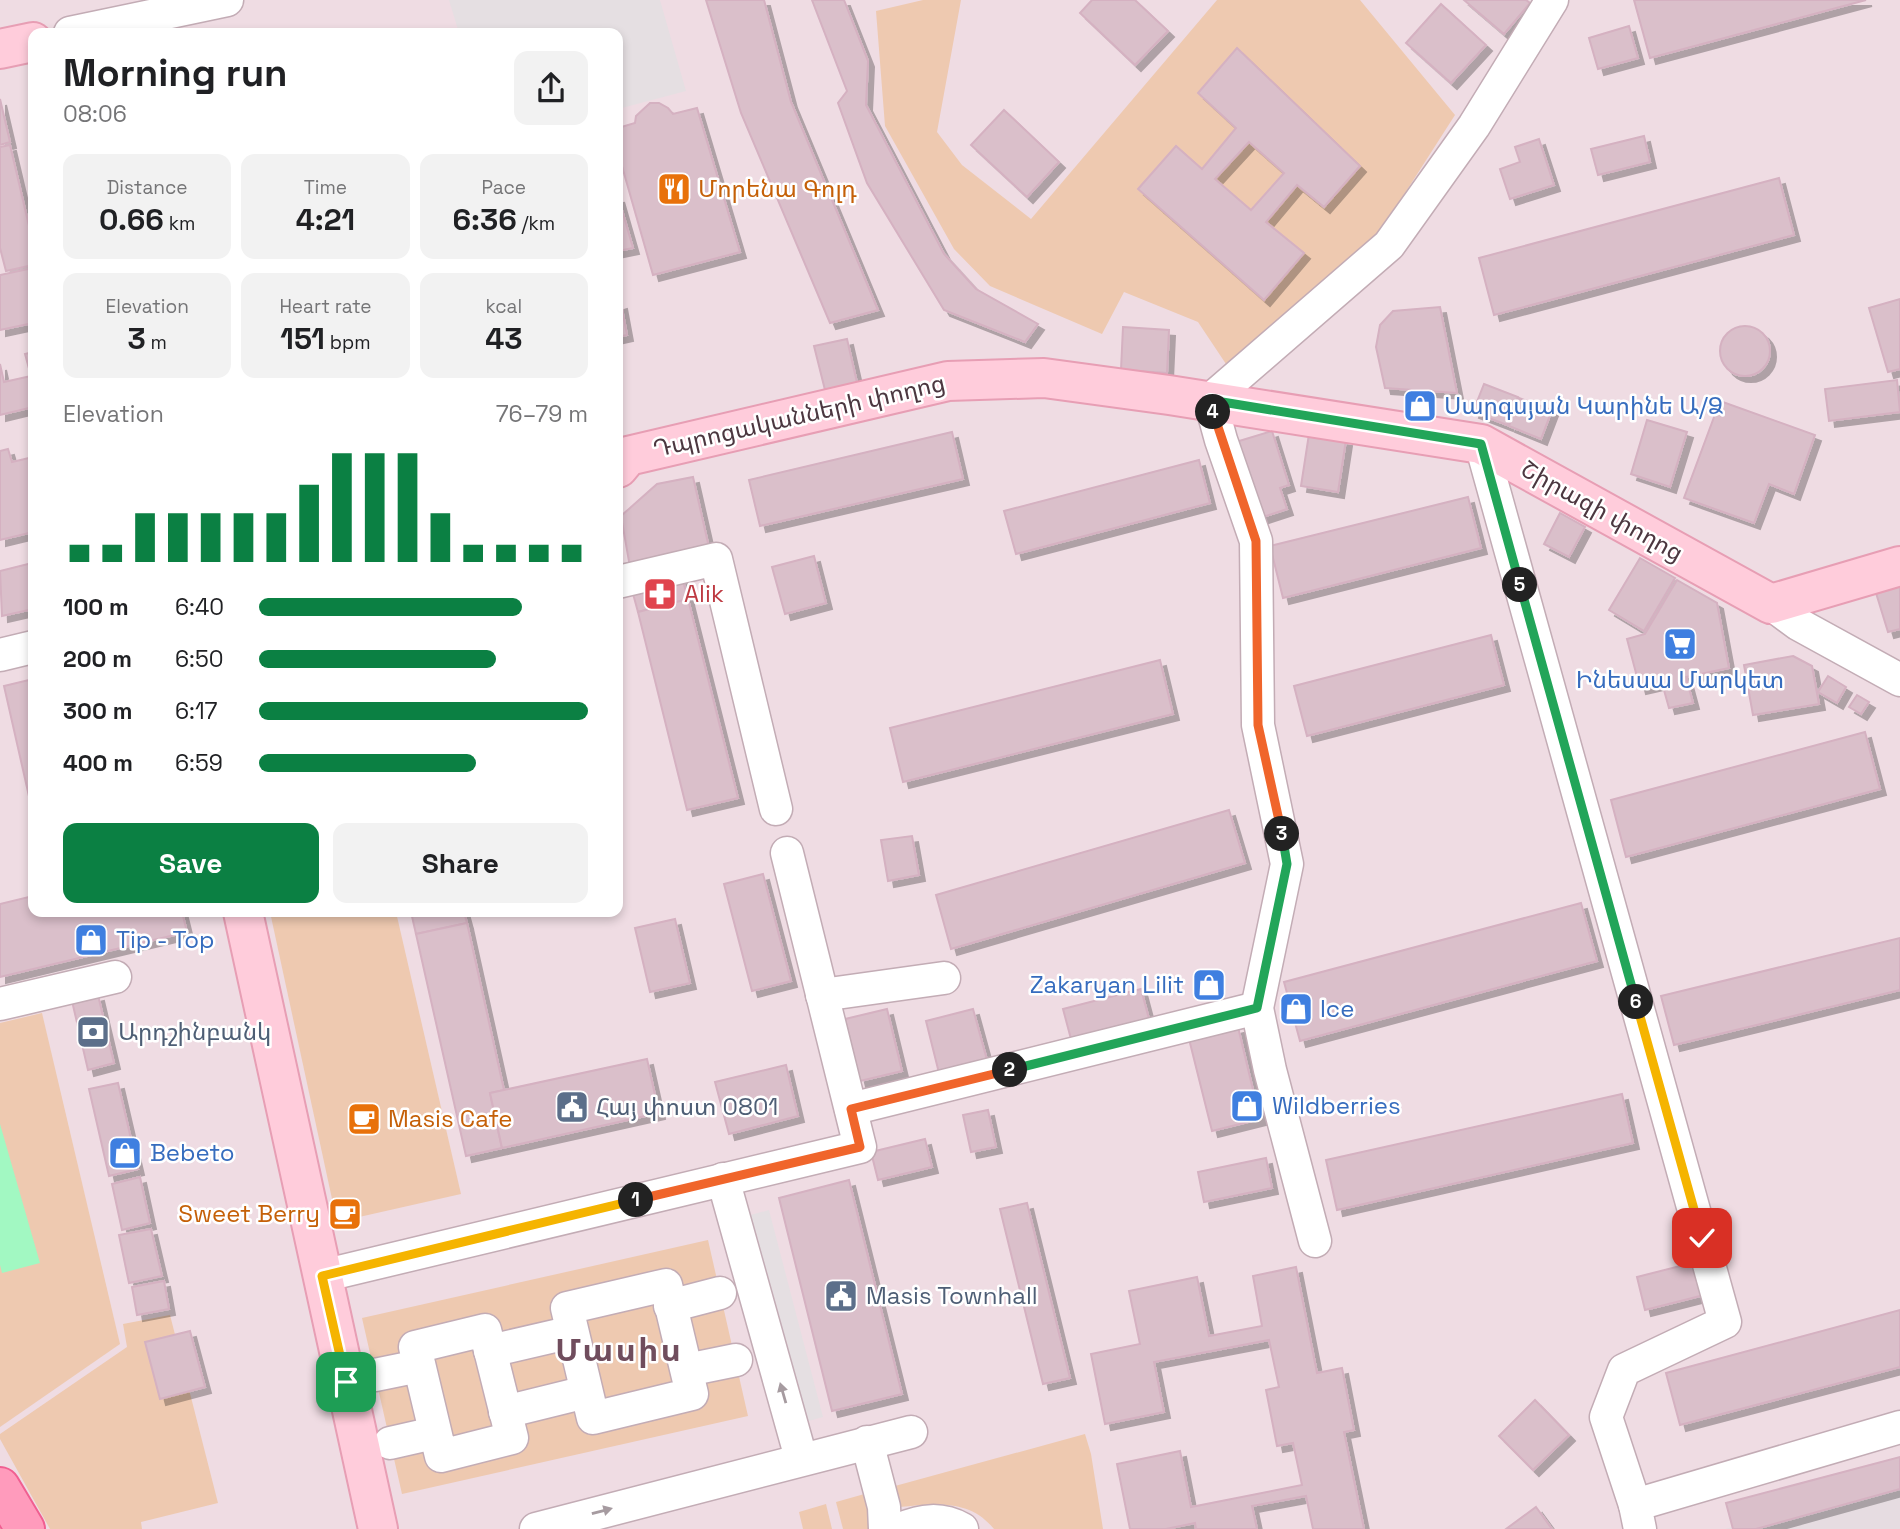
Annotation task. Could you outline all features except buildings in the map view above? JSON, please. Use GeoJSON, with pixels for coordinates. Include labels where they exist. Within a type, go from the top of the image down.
{"type":"FeatureCollection","features":[{"type":"Feature","properties":{"kind":"main road"},"geometry":{"type":"LineString","coordinates":[[0,1487],[25,1529]]}},
{"type":"Feature","properties":{"kind":"street"},"geometry":{"type":"LineString","coordinates":[[94,28],[227,0]]}},
{"type":"Feature","properties":{"kind":"street"},"geometry":{"type":"LineString","coordinates":[[1315,1241],[1270,1070],[1257,1008],[1287,864],[1258,725],[1256,541],[1210,400],[1389,245],[1474,126],[1552,0]]}},
{"type":"Feature","properties":{"kind":"street"},"geometry":{"type":"LineString","coordinates":[[0,49],[28,43]]}},
{"type":"Feature","properties":{"kind":"street","name":"Դպրոցականների փողոց"},"geometry":{"type":"LineString","coordinates":[[623,462],[628,456],[948,381],[1044,378],[1210,400]]}},
{"type":"Feature","properties":{"kind":"street","name":"Շիրազի փողոց"},"geometry":{"type":"LineString","coordinates":[[1210,400],[1481,444],[1771,604]]}},
{"type":"Feature","properties":{"kind":"street"},"geometry":{"type":"LineString","coordinates":[[1481,444],[1725,1322],[1624,1370],[1606,1417],[1637,1517],[1900,1427]]}},
{"type":"Feature","properties":{"kind":"street"},"geometry":{"type":"LineString","coordinates":[[623,581],[716,559],[776,809]]}},
{"type":"Feature","properties":{"kind":"street"},"geometry":{"type":"LineString","coordinates":[[1771,604],[1900,566]]}},
{"type":"Feature","properties":{"kind":"street"},"geometry":{"type":"LineString","coordinates":[[1771,604],[1798,624],[1900,680]]}},
{"type":"Feature","properties":{"kind":"street"},"geometry":{"type":"LineString","coordinates":[[0,654],[28,648]]}},
{"type":"Feature","properties":{"kind":"street"},"geometry":{"type":"LineString","coordinates":[[322,1276],[860,1147],[787,853]]}},
{"type":"Feature","properties":{"kind":"street"},"geometry":{"type":"LineString","coordinates":[[244,917],[378,1529]]}},
{"type":"Feature","properties":{"kind":"street"},"geometry":{"type":"LineString","coordinates":[[0,1004],[115,976]]}},
{"type":"Feature","properties":{"kind":"street"},"geometry":{"type":"LineString","coordinates":[[822,995],[944,978]]}},
{"type":"Feature","properties":{"kind":"street"},"geometry":{"type":"LineString","coordinates":[[851,1109],[1257,1008]]}},
{"type":"Feature","properties":{"kind":"street"},"geometry":{"type":"LineString","coordinates":[[723,1179],[801,1458]]}},
{"type":"Feature","properties":{"kind":"street"},"geometry":{"type":"LineString","coordinates":[[666,1285],[692,1394],[593,1418],[572,1332],[567,1308],[666,1285]]}},
{"type":"Feature","properties":{"kind":"street"},"geometry":{"type":"LineString","coordinates":[[670,1306],[720,1293]]}},
{"type":"Feature","properties":{"kind":"street"},"geometry":{"type":"LineString","coordinates":[[485,1330],[490,1350],[512,1438],[441,1456],[415,1347],[485,1330]]}},
{"type":"Feature","properties":{"kind":"street"},"geometry":{"type":"LineString","coordinates":[[490,1350],[572,1332]]}},
{"type":"Feature","properties":{"kind":"street"},"geometry":{"type":"LineString","coordinates":[[687,1370],[736,1360]]}},
{"type":"Feature","properties":{"kind":"street"},"geometry":{"type":"LineString","coordinates":[[375,1375],[419,1367]]}},
{"type":"Feature","properties":{"kind":"street"},"geometry":{"type":"LineString","coordinates":[[505,1412],[586,1392]]}},
{"type":"Feature","properties":{"kind":"street"},"geometry":{"type":"LineString","coordinates":[[536,1529],[801,1458],[911,1432]]}},
{"type":"Feature","properties":{"kind":"street"},"geometry":{"type":"LineString","coordinates":[[390,1443],[434,1433]]}},
{"type":"Feature","properties":{"kind":"street"},"geometry":{"type":"LineString","coordinates":[[867,1443],[884,1507],[885,1529]]}},
{"type":"Feature","properties":{"kind":"street"},"geometry":{"type":"LineString","coordinates":[[900,1529],[919,1521],[940,1521],[962,1529]]}},
{"type":"Feature","properties":{"kind":"shaded area","name":"Մասիս"},"geometry":{"type":"Polygon","coordinates":[[[0,0],[1900,0],[1900,1529],[0,1529],[0,0]]]}},
{"type":"Feature","properties":{"kind":"shaded area"},"geometry":{"type":"Polygon","coordinates":[[[449,0],[660,0],[686,91],[623,108],[623,28],[457,28],[449,0]]]}},
{"type":"Feature","properties":{"kind":"shaded area"},"geometry":{"type":"Polygon","coordinates":[[[923,0],[961,0],[937,132],[962,165],[1031,219],[1217,0],[1360,0],[1455,115],[1373,243],[1226,364],[1198,322],[1124,292],[1102,334],[990,286],[954,249],[885,126],[876,11],[923,0]]]}},
{"type":"Feature","properties":{"kind":"shaded area"},"geometry":{"type":"Polygon","coordinates":[[[271,917],[397,917],[461,1194],[337,1222],[271,917]]]}},
{"type":"Feature","properties":{"kind":"shaded area"},"geometry":{"type":"Polygon","coordinates":[[[42,1013],[120,1344],[0,1427],[0,1023],[42,1013]]]}},
{"type":"Feature","properties":{"kind":"shaded area"},"geometry":{"type":"Polygon","coordinates":[[[0,1124],[40,1263],[2,1273],[0,1265],[0,1124]]]}},
{"type":"Feature","properties":{"kind":"shaded area"},"geometry":{"type":"Polygon","coordinates":[[[769,1210],[823,1417],[798,1424],[743,1217],[769,1210]]]}},
{"type":"Feature","properties":{"kind":"shaded area"},"geometry":{"type":"Polygon","coordinates":[[[708,1240],[748,1416],[402,1494],[362,1318],[708,1240]]]}},
{"type":"Feature","properties":{"kind":"shaded area"},"geometry":{"type":"Polygon","coordinates":[[[170,1315],[218,1503],[141,1522],[142,1529],[50,1529],[0,1439],[0,1434],[127,1347],[123,1324],[170,1315]]]}},
{"type":"Feature","properties":{"kind":"shaded area"},"geometry":{"type":"Polygon","coordinates":[[[1085,1434],[1091,1454],[1103,1529],[994,1529],[974,1512],[950,1505],[899,1507],[895,1486],[1085,1434]]]}},
{"type":"Feature","properties":{"kind":"shaded area"},"geometry":{"type":"Polygon","coordinates":[[[1900,1483],[1900,1529],[1725,1529],[1900,1483]]]}},
{"type":"Feature","properties":{"kind":"shaded area"},"geometry":{"type":"Polygon","coordinates":[[[868,1493],[877,1529],[843,1529],[836,1502],[868,1493]]]}},
{"type":"Feature","properties":{"kind":"shaded area"},"geometry":{"type":"Polygon","coordinates":[[[826,1504],[832,1529],[803,1529],[799,1512],[826,1504]]]}},
{"type":"Feature","properties":{"kind":"place","name":"Մորենա Գոլդ"},"geometry":{"type":"Point","coordinates":[674,189]}},
{"type":"Feature","properties":{"kind":"place","name":"Սարգսյան Կարինե Ա/Ձ"},"geometry":{"type":"Point","coordinates":[1420,406]}},
{"type":"Feature","properties":{"kind":"place","name":"Alik"},"geometry":{"type":"Point","coordinates":[660,594]}},
{"type":"Feature","properties":{"kind":"place","name":"Ինեսսա Մարկետ"},"geometry":{"type":"Point","coordinates":[1680,644]}},
{"type":"Feature","properties":{"kind":"place","name":"Tip - Top"},"geometry":{"type":"Point","coordinates":[91,940]}},
{"type":"Feature","properties":{"kind":"place","name":"Zakaryan Lilit"},"geometry":{"type":"Point","coordinates":[1209,985]}},
{"type":"Feature","properties":{"kind":"place","name":"Ice"},"geometry":{"type":"Point","coordinates":[1296,1009]}},
{"type":"Feature","properties":{"kind":"place","name":"Արդշինբանկ"},"geometry":{"type":"Point","coordinates":[93,1032]}},
{"type":"Feature","properties":{"kind":"place","name":"Wildberries"},"geometry":{"type":"Point","coordinates":[1247,1106]}},
{"type":"Feature","properties":{"kind":"place","name":"Հայ փոստ 0801"},"geometry":{"type":"Point","coordinates":[572,1107]}},
{"type":"Feature","properties":{"kind":"place","name":"Masis Cafe"},"geometry":{"type":"Point","coordinates":[364,1119]}},
{"type":"Feature","properties":{"kind":"place","name":"Bebeto"},"geometry":{"type":"Point","coordinates":[125,1153]}},
{"type":"Feature","properties":{"kind":"place","name":"Sweet Berry"},"geometry":{"type":"Point","coordinates":[345,1214]}},
{"type":"Feature","properties":{"kind":"place","name":"Masis Townhall"},"geometry":{"type":"Point","coordinates":[841,1296]}},
{"type":"Feature","properties":{"kind":"district","name":"Մասիս"},"geometry":{"type":"Point","coordinates":[619,1350]}},
{"type":"Feature","properties":{"kind":"route"},"geometry":{"type":"LineString","coordinates":[[346,1382],[322,1276],[860,1147],[851,1109],[1257,1008],[1287,864],[1258,725],[1256,541],[1210,400],[1481,444],[1702,1238]]}}]}
